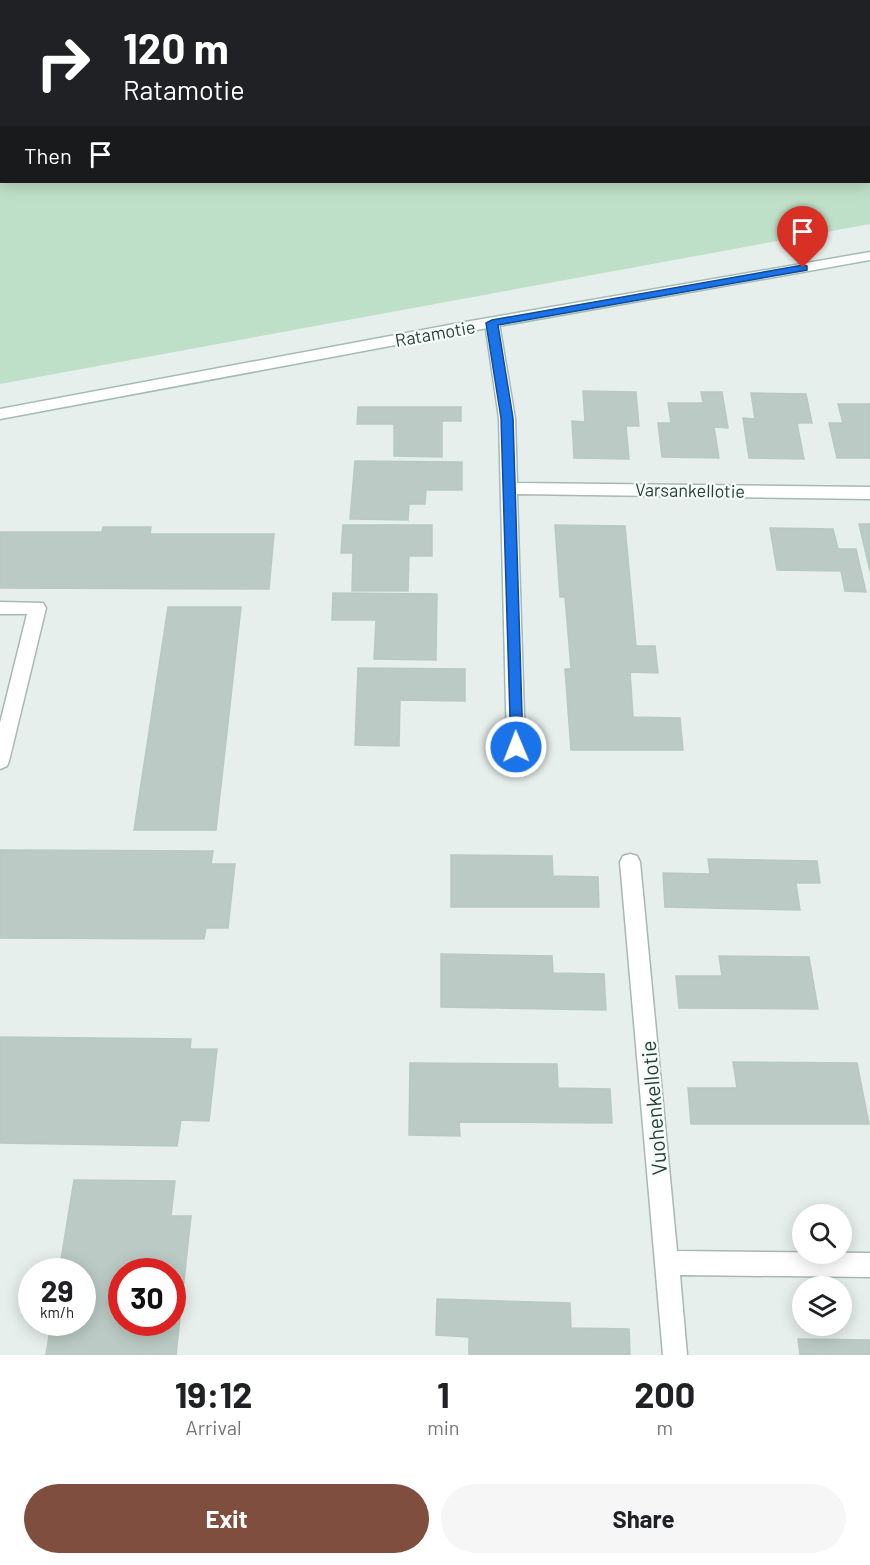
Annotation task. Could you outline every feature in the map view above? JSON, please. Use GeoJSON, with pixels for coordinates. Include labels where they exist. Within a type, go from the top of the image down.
{"type":"FeatureCollection","features":[{"type":"Feature","properties":{"kind":"street","name":"Ratamotie"},"geometry":{"type":"LineString","coordinates":[[0,414],[870,256]]}},
{"type":"Feature","properties":{"kind":"street"},"geometry":{"type":"LineString","coordinates":[[492,323],[507,418],[516,747]]}},
{"type":"Feature","properties":{"kind":"street","name":"Varsankellotie"},"geometry":{"type":"LineString","coordinates":[[509,488],[870,493]]}},
{"type":"Feature","properties":{"kind":"street"},"geometry":{"type":"LineString","coordinates":[[0,608],[37,608],[0,761]]}},
{"type":"Feature","properties":{"kind":"street","name":"Vuohenkellotie"},"geometry":{"type":"LineString","coordinates":[[630,862],[675,1355]]}},
{"type":"Feature","properties":{"kind":"street"},"geometry":{"type":"LineString","coordinates":[[668,1263],[870,1265]]}},
{"type":"Feature","properties":{"kind":"green space"},"geometry":{"type":"Polygon","coordinates":[[[0,183],[870,183],[870,224],[0,384],[0,183]]]}},
{"type":"Feature","properties":{"kind":"building"},"geometry":{"type":"Polygon","coordinates":[[[583,391],[636,392],[639,426],[626,426],[629,459],[574,458],[572,421],[585,422],[583,391]]]}},
{"type":"Feature","properties":{"kind":"building"},"geometry":{"type":"Polygon","coordinates":[[[701,392],[722,392],[728,428],[714,427],[719,458],[662,457],[658,423],[671,423],[668,403],[703,403],[701,392]]]}},
{"type":"Feature","properties":{"kind":"building"},"geometry":{"type":"Polygon","coordinates":[[[751,393],[806,394],[812,423],[797,423],[804,459],[749,458],[743,418],[755,419],[751,393]]]}},
{"type":"Feature","properties":{"kind":"building"},"geometry":{"type":"Polygon","coordinates":[[[838,404],[870,404],[870,458],[837,458],[829,423],[843,423],[838,404]]]}},
{"type":"Feature","properties":{"kind":"building"},"geometry":{"type":"Polygon","coordinates":[[[358,407],[461,407],[461,421],[442,421],[442,457],[394,456],[394,424],[357,424],[358,407]]]}},
{"type":"Feature","properties":{"kind":"building"},"geometry":{"type":"Polygon","coordinates":[[[355,461],[462,462],[462,490],[426,490],[425,504],[409,504],[408,520],[350,519],[355,461]]]}},
{"type":"Feature","properties":{"kind":"building"},"geometry":{"type":"Polygon","coordinates":[[[859,524],[870,524],[870,571],[859,524]]]}},
{"type":"Feature","properties":{"kind":"building"},"geometry":{"type":"Polygon","coordinates":[[[343,525],[432,525],[432,556],[409,556],[408,591],[352,591],[353,553],[341,553],[343,525]]]}},
{"type":"Feature","properties":{"kind":"building"},"geometry":{"type":"Polygon","coordinates":[[[555,525],[625,526],[636,646],[655,646],[658,673],[630,672],[633,717],[680,718],[683,750],[571,750],[565,669],[571,669],[565,597],[560,597],[555,525]]]}},
{"type":"Feature","properties":{"kind":"building"},"geometry":{"type":"Polygon","coordinates":[[[103,527],[151,527],[150,534],[274,534],[269,589],[0,588],[0,532],[102,532],[103,527]]]}},
{"type":"Feature","properties":{"kind":"building"},"geometry":{"type":"Polygon","coordinates":[[[770,528],[833,529],[838,549],[856,549],[866,592],[845,591],[841,571],[777,570],[770,528]]]}},
{"type":"Feature","properties":{"kind":"building"},"geometry":{"type":"Polygon","coordinates":[[[333,593],[437,594],[436,660],[374,659],[376,620],[332,620],[333,593]]]}},
{"type":"Feature","properties":{"kind":"building"},"geometry":{"type":"Polygon","coordinates":[[[168,607],[241,607],[216,830],[134,830],[168,607]]]}},
{"type":"Feature","properties":{"kind":"building"},"geometry":{"type":"Polygon","coordinates":[[[358,668],[465,669],[465,701],[400,700],[399,746],[355,745],[358,668]]]}},
{"type":"Feature","properties":{"kind":"building"},"geometry":{"type":"Polygon","coordinates":[[[0,850],[213,851],[211,864],[235,864],[228,928],[206,928],[204,939],[0,938],[0,850]]]}},
{"type":"Feature","properties":{"kind":"building"},"geometry":{"type":"Polygon","coordinates":[[[451,855],[552,856],[553,876],[598,877],[599,907],[451,907],[451,855]]]}},
{"type":"Feature","properties":{"kind":"building"},"geometry":{"type":"Polygon","coordinates":[[[708,859],[817,861],[820,883],[796,883],[800,910],[665,907],[663,873],[710,874],[708,859]]]}},
{"type":"Feature","properties":{"kind":"building"},"geometry":{"type":"Polygon","coordinates":[[[441,954],[552,956],[553,973],[604,974],[606,1010],[441,1007],[441,954]]]}},
{"type":"Feature","properties":{"kind":"building"},"geometry":{"type":"Polygon","coordinates":[[[719,956],[809,957],[818,1009],[679,1008],[676,976],[722,976],[719,956]]]}},
{"type":"Feature","properties":{"kind":"building"},"geometry":{"type":"Polygon","coordinates":[[[0,1037],[191,1039],[190,1049],[217,1049],[209,1121],[181,1120],[177,1146],[0,1143],[0,1037]]]}},
{"type":"Feature","properties":{"kind":"building"},"geometry":{"type":"Polygon","coordinates":[[[733,1062],[857,1063],[869,1124],[691,1124],[688,1088],[737,1088],[733,1062]]]}},
{"type":"Feature","properties":{"kind":"building"},"geometry":{"type":"Polygon","coordinates":[[[410,1063],[557,1064],[558,1088],[610,1089],[612,1123],[459,1122],[460,1136],[409,1135],[410,1063]]]}},
{"type":"Feature","properties":{"kind":"building"},"geometry":{"type":"Polygon","coordinates":[[[74,1180],[175,1181],[171,1216],[191,1216],[186,1262],[186,1258],[108,1258],[108,1336],[178,1336],[176,1355],[46,1355],[49,1336],[96,1336],[96,1258],[61,1258],[74,1180]]]}},
{"type":"Feature","properties":{"kind":"building"},"geometry":{"type":"Polygon","coordinates":[[[437,1299],[570,1303],[571,1328],[629,1329],[630,1355],[469,1355],[469,1337],[436,1335],[437,1299]]]}},
{"type":"Feature","properties":{"kind":"building"},"geometry":{"type":"Polygon","coordinates":[[[798,1339],[870,1340],[870,1355],[800,1355],[798,1339]]]}},
{"type":"Feature","properties":{"kind":"route"},"geometry":{"type":"LineString","coordinates":[[516,747],[507,418],[492,323],[803,268]]}}]}
